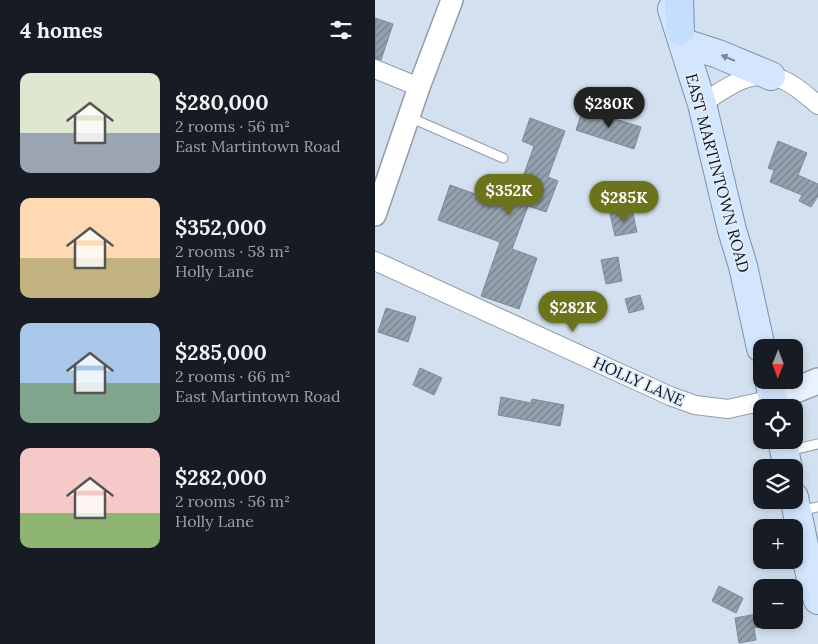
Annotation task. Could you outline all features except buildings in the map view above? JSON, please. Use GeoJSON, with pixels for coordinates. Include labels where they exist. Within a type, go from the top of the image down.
{"type":"FeatureCollection","features":[{"type":"Feature","properties":{"kind":"highway"},"geometry":{"type":"LineString","coordinates":[[671,1],[682,37]]}},
{"type":"Feature","properties":{"kind":"main road"},"geometry":{"type":"LineString","coordinates":[[682,37],[771,76]]}},
{"type":"Feature","properties":{"kind":"main road","name":"EAST MARTINTOWN ROAD"},"geometry":{"type":"LineString","coordinates":[[682,37],[702,104],[732,230],[743,266],[759,339]]}},
{"type":"Feature","properties":{"kind":"main road"},"geometry":{"type":"LineString","coordinates":[[772,396],[818,380]]}},
{"type":"Feature","properties":{"kind":"main road"},"geometry":{"type":"LineString","coordinates":[[803,505],[811,579],[818,600]]}},
{"type":"Feature","properties":{"kind":"street"},"geometry":{"type":"LineString","coordinates":[[375,215],[408,117],[452,0]]}},
{"type":"Feature","properties":{"kind":"street"},"geometry":{"type":"LineString","coordinates":[[375,69],[419,87]]}},
{"type":"Feature","properties":{"kind":"street"},"geometry":{"type":"LineString","coordinates":[[702,104],[727,87],[753,76],[771,76],[792,84],[818,105]]}},
{"type":"Feature","properties":{"kind":"street","name":"HOLLY LANE"},"geometry":{"type":"LineString","coordinates":[[375,261],[670,396],[695,405],[728,409],[772,396]]}},
{"type":"Feature","properties":{"kind":"lane"},"geometry":{"type":"LineString","coordinates":[[408,117],[503,158]]}},
{"type":"Feature","properties":{"kind":"lane"},"geometry":{"type":"LineString","coordinates":[[785,453],[818,444]]}}]}
